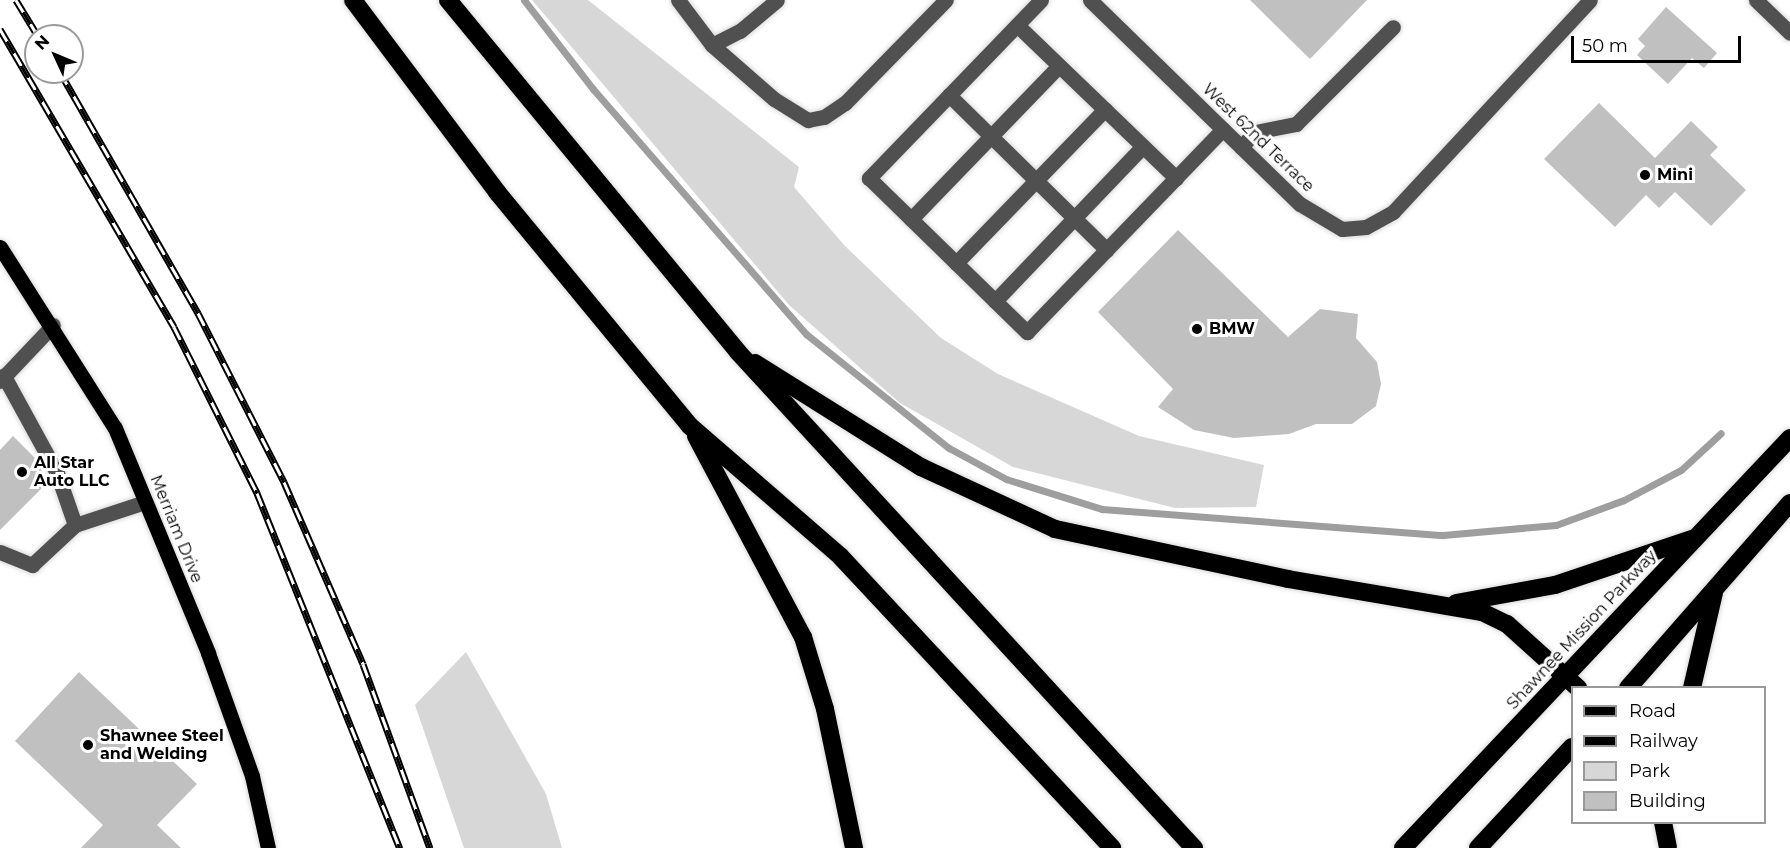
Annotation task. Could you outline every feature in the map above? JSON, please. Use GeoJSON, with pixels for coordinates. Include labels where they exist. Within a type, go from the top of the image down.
{"type":"FeatureCollection","features":[{"type":"Feature","properties":{"kind":"highway"},"geometry":{"type":"LineString","coordinates":[[353,0],[504,201],[690,426],[840,556],[1112,848]]}},
{"type":"Feature","properties":{"kind":"highway"},"geometry":{"type":"LineString","coordinates":[[448,0],[738,352],[1194,848]]}},
{"type":"Feature","properties":{"kind":"highway"},"geometry":{"type":"LineString","coordinates":[[738,352],[921,467],[1055,529],[1482,612],[1507,624],[1572,682]]}},
{"type":"Feature","properties":{"kind":"highway"},"geometry":{"type":"LineString","coordinates":[[690,426],[803,637],[825,709],[854,848]]}},
{"type":"Feature","properties":{"kind":"highway","name":"Shawnee Mission Parkway"},"geometry":{"type":"LineString","coordinates":[[1403,848],[1572,682],[1696,537],[1790,438]]}},
{"type":"Feature","properties":{"kind":"highway"},"geometry":{"type":"LineString","coordinates":[[1629,686],[1790,503]]}},
{"type":"Feature","properties":{"kind":"highway"},"geometry":{"type":"LineString","coordinates":[[1443,605],[1555,585],[1696,537]]}},
{"type":"Feature","properties":{"kind":"highway"},"geometry":{"type":"LineString","coordinates":[[1692,686],[1715,589]]}},
{"type":"Feature","properties":{"kind":"highway"},"geometry":{"type":"LineString","coordinates":[[1478,848],[1571,748]]}},
{"type":"Feature","properties":{"kind":"highway"},"geometry":{"type":"LineString","coordinates":[[1663,824],[1668,848]]}},
{"type":"Feature","properties":{"kind":"main road","name":"Merriam Drive"},"geometry":{"type":"LineString","coordinates":[[0,247],[52,325],[115,428],[248,765],[268,848]]}},
{"type":"Feature","properties":{"kind":"street"},"geometry":{"type":"LineString","coordinates":[[678,0],[712,45],[774,99],[808,120],[824,117],[864,86],[946,0]]}},
{"type":"Feature","properties":{"kind":"street"},"geometry":{"type":"LineString","coordinates":[[712,45],[740,31],[777,0]]}},
{"type":"Feature","properties":{"kind":"street"},"geometry":{"type":"LineString","coordinates":[[1041,0],[869,178],[1027,332],[1223,129]]}},
{"type":"Feature","properties":{"kind":"street","name":"West 62nd Terrace"},"geometry":{"type":"LineString","coordinates":[[1090,0],[1300,204],[1342,229],[1366,227],[1393,212],[1580,3]]}},
{"type":"Feature","properties":{"kind":"street"},"geometry":{"type":"LineString","coordinates":[[1756,0],[1790,33]]}},
{"type":"Feature","properties":{"kind":"street"},"geometry":{"type":"LineString","coordinates":[[1017,25],[1176,178]]}},
{"type":"Feature","properties":{"kind":"street"},"geometry":{"type":"LineString","coordinates":[[1241,147],[1255,132],[1296,124],[1393,27]]}},
{"type":"Feature","properties":{"kind":"street"},"geometry":{"type":"LineString","coordinates":[[911,219],[1059,66]]}},
{"type":"Feature","properties":{"kind":"street"},"geometry":{"type":"LineString","coordinates":[[949,95],[1107,250]]}},
{"type":"Feature","properties":{"kind":"street"},"geometry":{"type":"LineString","coordinates":[[956,263],[1105,109]]}},
{"type":"Feature","properties":{"kind":"street"},"geometry":{"type":"LineString","coordinates":[[995,301],[1143,146]]}},
{"type":"Feature","properties":{"kind":"street"},"geometry":{"type":"LineString","coordinates":[[52,325],[2,378],[57,473],[75,525]]}},
{"type":"Feature","properties":{"kind":"street"},"geometry":{"type":"LineString","coordinates":[[0,552],[32,565],[75,525],[145,502]]}},
{"type":"Feature","properties":{"kind":"green space"},"geometry":{"type":"Polygon","coordinates":[[[532,0],[588,0],[799,167],[794,187],[845,246],[941,338],[998,374],[1139,436],[1264,465],[1256,507],[1175,508],[1013,467],[900,403],[789,305],[532,0]]]}},
{"type":"Feature","properties":{"kind":"green space"},"geometry":{"type":"Polygon","coordinates":[[[466,652],[546,794],[562,848],[464,848],[415,705],[466,652]]]}},
{"type":"Feature","properties":{"kind":"building"},"geometry":{"type":"Polygon","coordinates":[[[1250,0],[1367,0],[1310,59],[1250,0]]]}},
{"type":"Feature","properties":{"kind":"building"},"geometry":{"type":"Polygon","coordinates":[[[1666,7],[1717,53],[1704,68],[1692,58],[1668,84],[1637,55],[1645,46],[1638,39],[1666,7]]]}},
{"type":"Feature","properties":{"kind":"building","name":"Mini"},"geometry":{"type":"Polygon","coordinates":[[[1599,103],[1655,158],[1691,121],[1718,147],[1710,155],[1746,190],[1711,226],[1675,192],[1659,208],[1646,195],[1615,227],[1544,159],[1599,103]]]}},
{"type":"Feature","properties":{"kind":"building","name":"BMW"},"geometry":{"type":"Polygon","coordinates":[[[1178,230],[1288,337],[1320,309],[1358,314],[1356,338],[1377,362],[1381,384],[1376,406],[1352,424],[1316,424],[1289,434],[1234,438],[1194,430],[1158,407],[1173,389],[1098,312],[1178,230]]]}},
{"type":"Feature","properties":{"kind":"building","name":"All Star Auto LLC"},"geometry":{"type":"Polygon","coordinates":[[[13,436],[38,461],[48,482],[0,530],[0,450],[13,436]]]}},
{"type":"Feature","properties":{"kind":"building","name":"Shawnee Steel and Welding"},"geometry":{"type":"Polygon","coordinates":[[[79,672],[197,784],[157,825],[181,848],[81,848],[103,825],[15,741],[79,672]]]}},
{"type":"Feature","properties":{"kind":"waterway"},"geometry":{"type":"LineString","coordinates":[[524,0],[593,89],[806,334],[949,448],[1006,479],[1102,509],[1443,535],[1556,525],[1624,500],[1681,470],[1721,433]]}},
{"type":"Feature","properties":{"kind":"railway"},"geometry":{"type":"LineString","coordinates":[[16,0],[31,24]]}},
{"type":"Feature","properties":{"kind":"railway"},"geometry":{"type":"LineString","coordinates":[[0,29],[174,327],[257,493],[400,848]]}},
{"type":"Feature","properties":{"kind":"railway"},"geometry":{"type":"LineString","coordinates":[[67,84],[198,313],[284,482],[363,664],[430,848]]}},
{"type":"Feature","properties":{"kind":"place","name":"Mini"},"geometry":{"type":"Point","coordinates":[1645,175]}},
{"type":"Feature","properties":{"kind":"place","name":"BMW"},"geometry":{"type":"Point","coordinates":[1197,329]}},
{"type":"Feature","properties":{"kind":"place","name":"All Star Auto LLC"},"geometry":{"type":"Point","coordinates":[22,472]}},
{"type":"Feature","properties":{"kind":"place","name":"Shawnee Steel and Welding"},"geometry":{"type":"Point","coordinates":[88,745]}}]}
